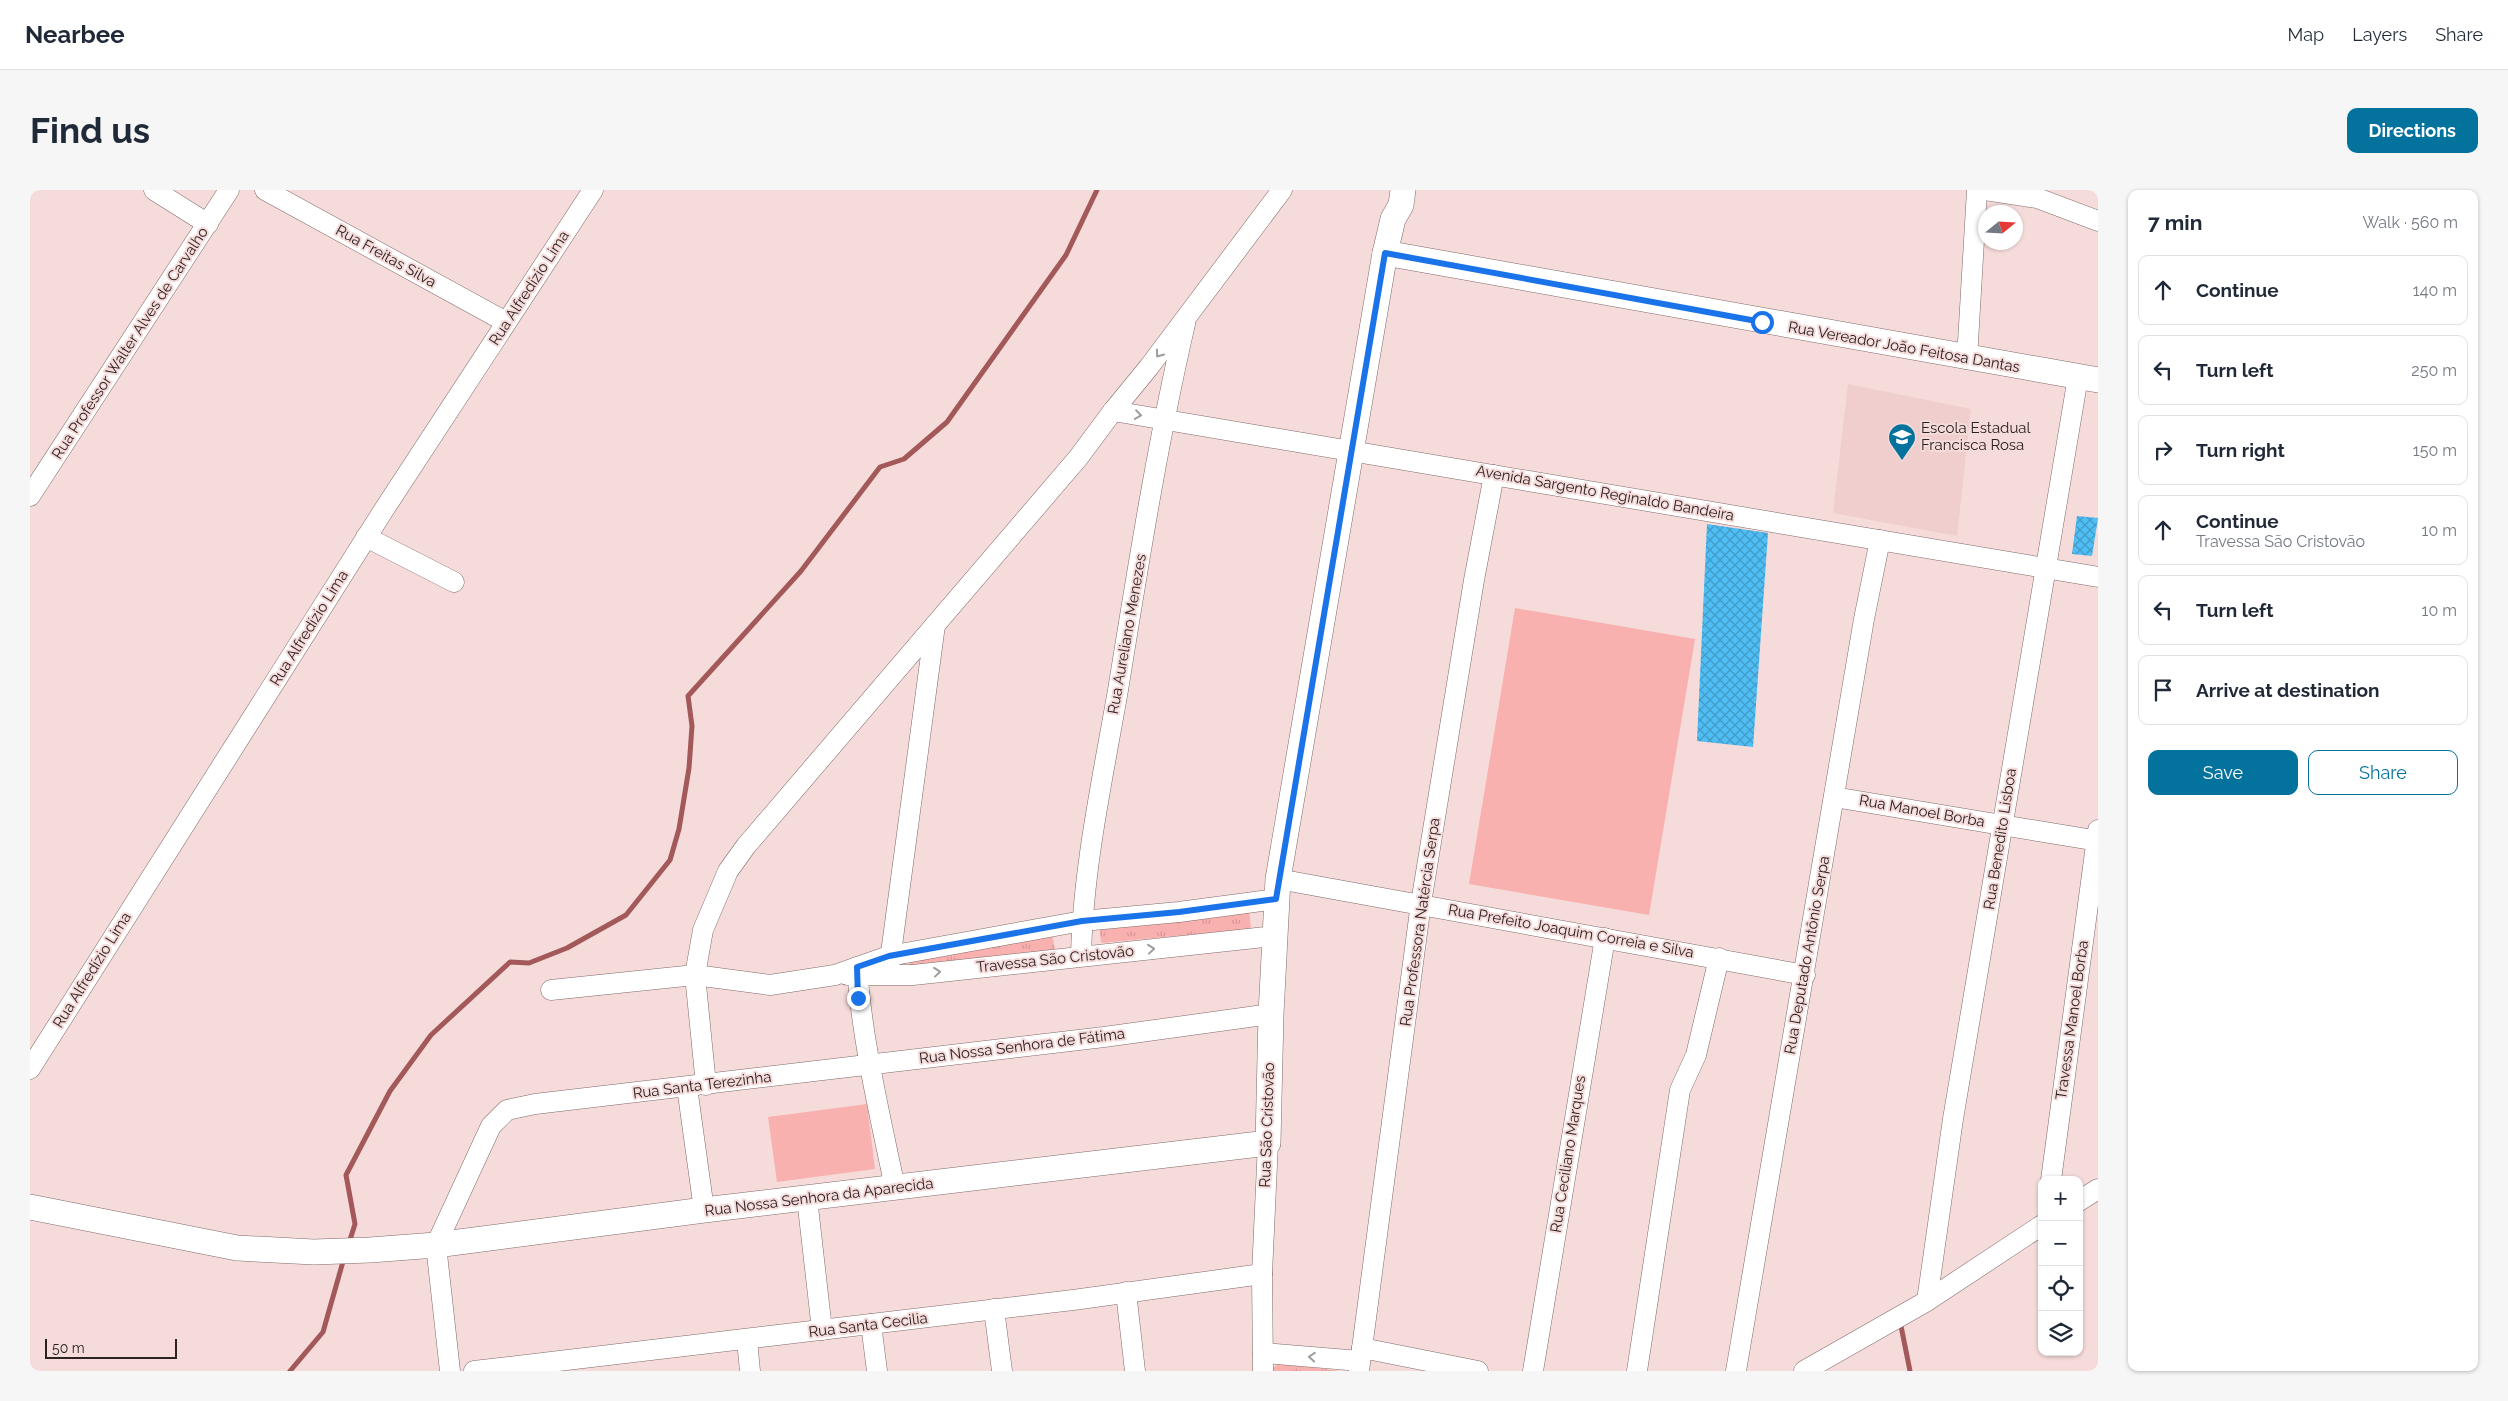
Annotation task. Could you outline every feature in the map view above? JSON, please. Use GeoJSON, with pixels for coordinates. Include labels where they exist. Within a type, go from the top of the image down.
{"type":"FeatureCollection","features":[{"type":"Feature","properties":{"kind":"street"},"geometry":{"type":"LineString","coordinates":[[154,190],[208,224]]}},
{"type":"Feature","properties":{"kind":"street","name":"Rua Professor Walter Alves de Carvalho"},"geometry":{"type":"LineString","coordinates":[[30,496],[229,190]]}},
{"type":"Feature","properties":{"kind":"street","name":"Rua Freitas Silva"},"geometry":{"type":"LineString","coordinates":[[265,190],[506,322]]}},
{"type":"Feature","properties":{"kind":"street","name":"Rua Alfredízio Lima"},"geometry":{"type":"LineString","coordinates":[[30,1069],[366,537],[593,190]]}},
{"type":"Feature","properties":{"kind":"street"},"geometry":{"type":"LineString","coordinates":[[704,1210],[697,1086],[695,975],[703,930],[728,870],[746,846],[1078,458],[1282,190]]}},
{"type":"Feature","properties":{"kind":"street"},"geometry":{"type":"LineString","coordinates":[[1390,190],[1388,205],[1393,219]]}},
{"type":"Feature","properties":{"kind":"street"},"geometry":{"type":"LineString","coordinates":[[1393,219],[1401,205],[1403,190]]}},
{"type":"Feature","properties":{"kind":"street"},"geometry":{"type":"LineString","coordinates":[[1967,359],[1977,190]]}},
{"type":"Feature","properties":{"kind":"street"},"geometry":{"type":"LineString","coordinates":[[1985,190],[2037,198],[2098,221]]}},
{"type":"Feature","properties":{"kind":"street","name":"Rua São Cristovão"},"geometry":{"type":"LineString","coordinates":[[1263,1362],[1262,1274],[1277,889],[1385,253],[1393,219]]}},
{"type":"Feature","properties":{"kind":"street","name":"Rua Vereador João Feitosa Dantas"},"geometry":{"type":"LineString","coordinates":[[1385,253],[1967,359],[2088,379]]}},
{"type":"Feature","properties":{"kind":"street","name":"Rua Aureliano Menezes"},"geometry":{"type":"LineString","coordinates":[[1081,956],[1082,921],[1101,792],[1163,418],[1188,315]]}},
{"type":"Feature","properties":{"kind":"street","name":"Rua Benedito Lisboa"},"geometry":{"type":"LineString","coordinates":[[1926,1301],[2044,569],[2088,379]]}},
{"type":"Feature","properties":{"kind":"street","name":"Avenida Sargento Reginaldo Bandeira"},"geometry":{"type":"LineString","coordinates":[[1113,411],[2098,577]]}},
{"type":"Feature","properties":{"kind":"street","name":"Rua Professora Natércia Serpa"},"geometry":{"type":"LineString","coordinates":[[1360,1360],[1421,903],[1474,580],[1494,475]]}},
{"type":"Feature","properties":{"kind":"street"},"geometry":{"type":"LineString","coordinates":[[366,537],[454,582]]}},
{"type":"Feature","properties":{"kind":"street","name":"Rua Deputado Antônio Serpa"},"geometry":{"type":"LineString","coordinates":[[1736,1371],[1834,796],[1880,540]]}},
{"type":"Feature","properties":{"kind":"street"},"geometry":{"type":"LineString","coordinates":[[889,976],[889,956],[935,626]]}},
{"type":"Feature","properties":{"kind":"street","name":"Rua Manoel Borba"},"geometry":{"type":"LineString","coordinates":[[1834,796],[2002,825],[2097,837]]}},
{"type":"Feature","properties":{"kind":"street","name":"Travessa Manoel Borba"},"geometry":{"type":"LineString","coordinates":[[2052,1176],[2097,837]]}},
{"type":"Feature","properties":{"kind":"street","name":"Rua Prefeito Joaquim Correia e Silva"},"geometry":{"type":"LineString","coordinates":[[1082,921],[1179,912],[1277,889],[1421,903],[1804,975]]}},
{"type":"Feature","properties":{"kind":"street","name":"Travessa São Cristovão"},"geometry":{"type":"LineString","coordinates":[[550,990],[695,975],[770,985],[857,971],[889,956],[1082,921]]}},
{"type":"Feature","properties":{"kind":"street","name":"Travessa São Cristovão"},"geometry":{"type":"LineString","coordinates":[[857,971],[889,976],[1274,936]]}},
{"type":"Feature","properties":{"kind":"street","name":"Rua Ceciliano Marques"},"geometry":{"type":"LineString","coordinates":[[1533,1371],[1605,938]]}},
{"type":"Feature","properties":{"kind":"street"},"geometry":{"type":"LineString","coordinates":[[1637,1371],[1680,1090],[1696,1054],[1719,958]]}},
{"type":"Feature","properties":{"kind":"street"},"geometry":{"type":"LineString","coordinates":[[857,971],[858,998],[869,1064],[896,1188]]}},
{"type":"Feature","properties":{"kind":"street","name":"Rua Nossa Senhora de Fátima"},"geometry":{"type":"LineString","coordinates":[[869,1064],[1104,1037],[1271,1014]]}},
{"type":"Feature","properties":{"kind":"street","name":"Rua Santa Terezinha"},"geometry":{"type":"LineString","coordinates":[[436,1245],[490,1126],[507,1110],[535,1104],[869,1064]]}},
{"type":"Feature","properties":{"kind":"street","name":"Rua Nossa Senhora da Aparecida"},"geometry":{"type":"LineString","coordinates":[[30,1207],[237,1248],[314,1252],[370,1250],[436,1245],[704,1210],[1268,1143]]}},
{"type":"Feature","properties":{"kind":"street"},"geometry":{"type":"LineString","coordinates":[[2083,1198],[2098,1189]]}},
{"type":"Feature","properties":{"kind":"street"},"geometry":{"type":"LineString","coordinates":[[807,1198],[822,1330]]}},
{"type":"Feature","properties":{"kind":"street"},"geometry":{"type":"LineString","coordinates":[[1804,1371],[1926,1301],[2038,1228]]}},
{"type":"Feature","properties":{"kind":"street"},"geometry":{"type":"LineString","coordinates":[[436,1245],[450,1371]]}},
{"type":"Feature","properties":{"kind":"street","name":"Rua Santa Cecilia"},"geometry":{"type":"LineString","coordinates":[[474,1371],[747,1340],[1262,1274]]}},
{"type":"Feature","properties":{"kind":"street"},"geometry":{"type":"LineString","coordinates":[[1126,1292],[1135,1371]]}},
{"type":"Feature","properties":{"kind":"street"},"geometry":{"type":"LineString","coordinates":[[994,1309],[1002,1371]]}},
{"type":"Feature","properties":{"kind":"street"},"geometry":{"type":"LineString","coordinates":[[871,1324],[877,1371]]}},
{"type":"Feature","properties":{"kind":"street"},"geometry":{"type":"LineString","coordinates":[[747,1340],[750,1371]]}},
{"type":"Feature","properties":{"kind":"street"},"geometry":{"type":"LineString","coordinates":[[1263,1362],[1360,1360],[1478,1371]]}},
{"type":"Feature","properties":{"kind":"shaded area","name":"Escola Estadual Francisca Rosa"},"geometry":{"type":"Polygon","coordinates":[[[1848,384],[1971,409],[1957,536],[1833,513],[1848,384]]]}},
{"type":"Feature","properties":{"kind":"green space"},"geometry":{"type":"Polygon","coordinates":[[[1515,608],[1695,639],[1649,915],[1469,884],[1515,608]]]}},
{"type":"Feature","properties":{"kind":"green space"},"geometry":{"type":"Polygon","coordinates":[[[1249,909],[1251,929],[1101,943],[1099,923],[1249,909]]]}},
{"type":"Feature","properties":{"kind":"green space"},"geometry":{"type":"Polygon","coordinates":[[[1052,933],[1055,950],[911,972],[908,955],[1052,933]]]}},
{"type":"Feature","properties":{"kind":"green space"},"geometry":{"type":"Polygon","coordinates":[[[867,1104],[875,1169],[777,1182],[768,1117],[867,1104]]]}},
{"type":"Feature","properties":{"kind":"green space"},"geometry":{"type":"Polygon","coordinates":[[[1280,1363],[1340,1371],[1268,1371],[1280,1363]]]}},
{"type":"Feature","properties":{"kind":"building"},"geometry":{"type":"Polygon","coordinates":[[[2077,516],[2098,518],[2092,556],[2072,554],[2077,516]]]}},
{"type":"Feature","properties":{"kind":"building"},"geometry":{"type":"Polygon","coordinates":[[[1707,524],[1768,533],[1753,747],[1697,741],[1707,524]]]}},
{"type":"Feature","properties":{"kind":"waterway"},"geometry":{"type":"LineString","coordinates":[[349,1243],[355,1224],[346,1175],[390,1091],[431,1035],[510,962],[529,963],[567,948],[626,915],[670,860],[679,829],[689,768],[692,726],[688,696],[801,571],[880,467],[904,459],[947,422],[1066,255],[1097,190]]}},
{"type":"Feature","properties":{"kind":"waterway"},"geometry":{"type":"LineString","coordinates":[[290,1371],[323,1332],[344,1258]]}},
{"type":"Feature","properties":{"kind":"waterway"},"geometry":{"type":"LineString","coordinates":[[1901,1326],[1910,1371]]}},
{"type":"Feature","properties":{"kind":"place","name":"Escola Estadual Francisca Rosa"},"geometry":{"type":"Point","coordinates":[1902,461]}},
{"type":"Feature","properties":{"kind":"route"},"geometry":{"type":"LineString","coordinates":[[858,998],[857,967],[889,956],[1082,921],[1179,912],[1276,899],[1385,253],[1762,322]]}}]}
